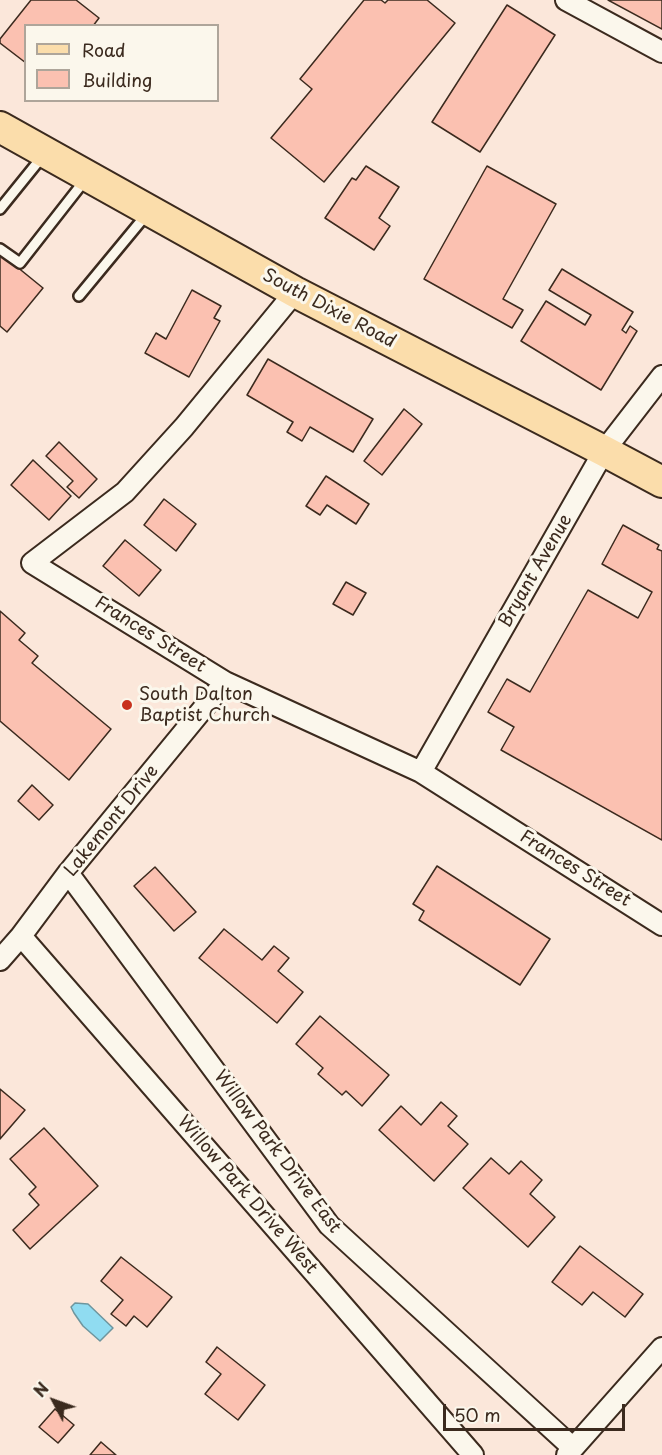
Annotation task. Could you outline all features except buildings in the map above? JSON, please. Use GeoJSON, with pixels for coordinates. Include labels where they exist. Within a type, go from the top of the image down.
{"type":"FeatureCollection","features":[{"type":"Feature","properties":{"kind":"main road","name":"South Dixie Road"},"geometry":{"type":"LineString","coordinates":[[0,127],[295,292],[662,482]]}},
{"type":"Feature","properties":{"kind":"street"},"geometry":{"type":"LineString","coordinates":[[566,0],[662,52]]}},
{"type":"Feature","properties":{"kind":"street","name":"Frances Street"},"geometry":{"type":"LineString","coordinates":[[295,292],[184,427],[125,492],[32,563],[225,682],[421,772],[662,926]]}},
{"type":"Feature","properties":{"kind":"street","name":"Bryant Avenue"},"geometry":{"type":"LineString","coordinates":[[421,772],[604,451],[659,386]]}},
{"type":"Feature","properties":{"kind":"street","name":"Lakemont Drive"},"geometry":{"type":"LineString","coordinates":[[0,960],[225,682]]}},
{"type":"Feature","properties":{"kind":"street","name":"Willow Park Drive East"},"geometry":{"type":"LineString","coordinates":[[69,873],[329,1226],[570,1451]]}},
{"type":"Feature","properties":{"kind":"street","name":"Willow Park Drive West"},"geometry":{"type":"LineString","coordinates":[[21,936],[473,1455]]}},
{"type":"Feature","properties":{"kind":"street"},"geometry":{"type":"LineString","coordinates":[[570,1451],[662,1348]]}},
{"type":"Feature","properties":{"kind":"lane"},"geometry":{"type":"LineString","coordinates":[[0,209],[46,153]]}},
{"type":"Feature","properties":{"kind":"lane"},"geometry":{"type":"LineString","coordinates":[[0,249],[20,263],[88,176]]}},
{"type":"Feature","properties":{"kind":"lane"},"geometry":{"type":"LineString","coordinates":[[79,296],[149,210]]}},
{"type":"Feature","properties":{"kind":"water"},"geometry":{"type":"Polygon","coordinates":[[[75,1303],[88,1304],[113,1328],[100,1341],[83,1326],[74,1313],[71,1307],[75,1303]]]}},
{"type":"Feature","properties":{"kind":"place","name":"South Dalton Baptist Church"},"geometry":{"type":"Point","coordinates":[127,705]}}]}
